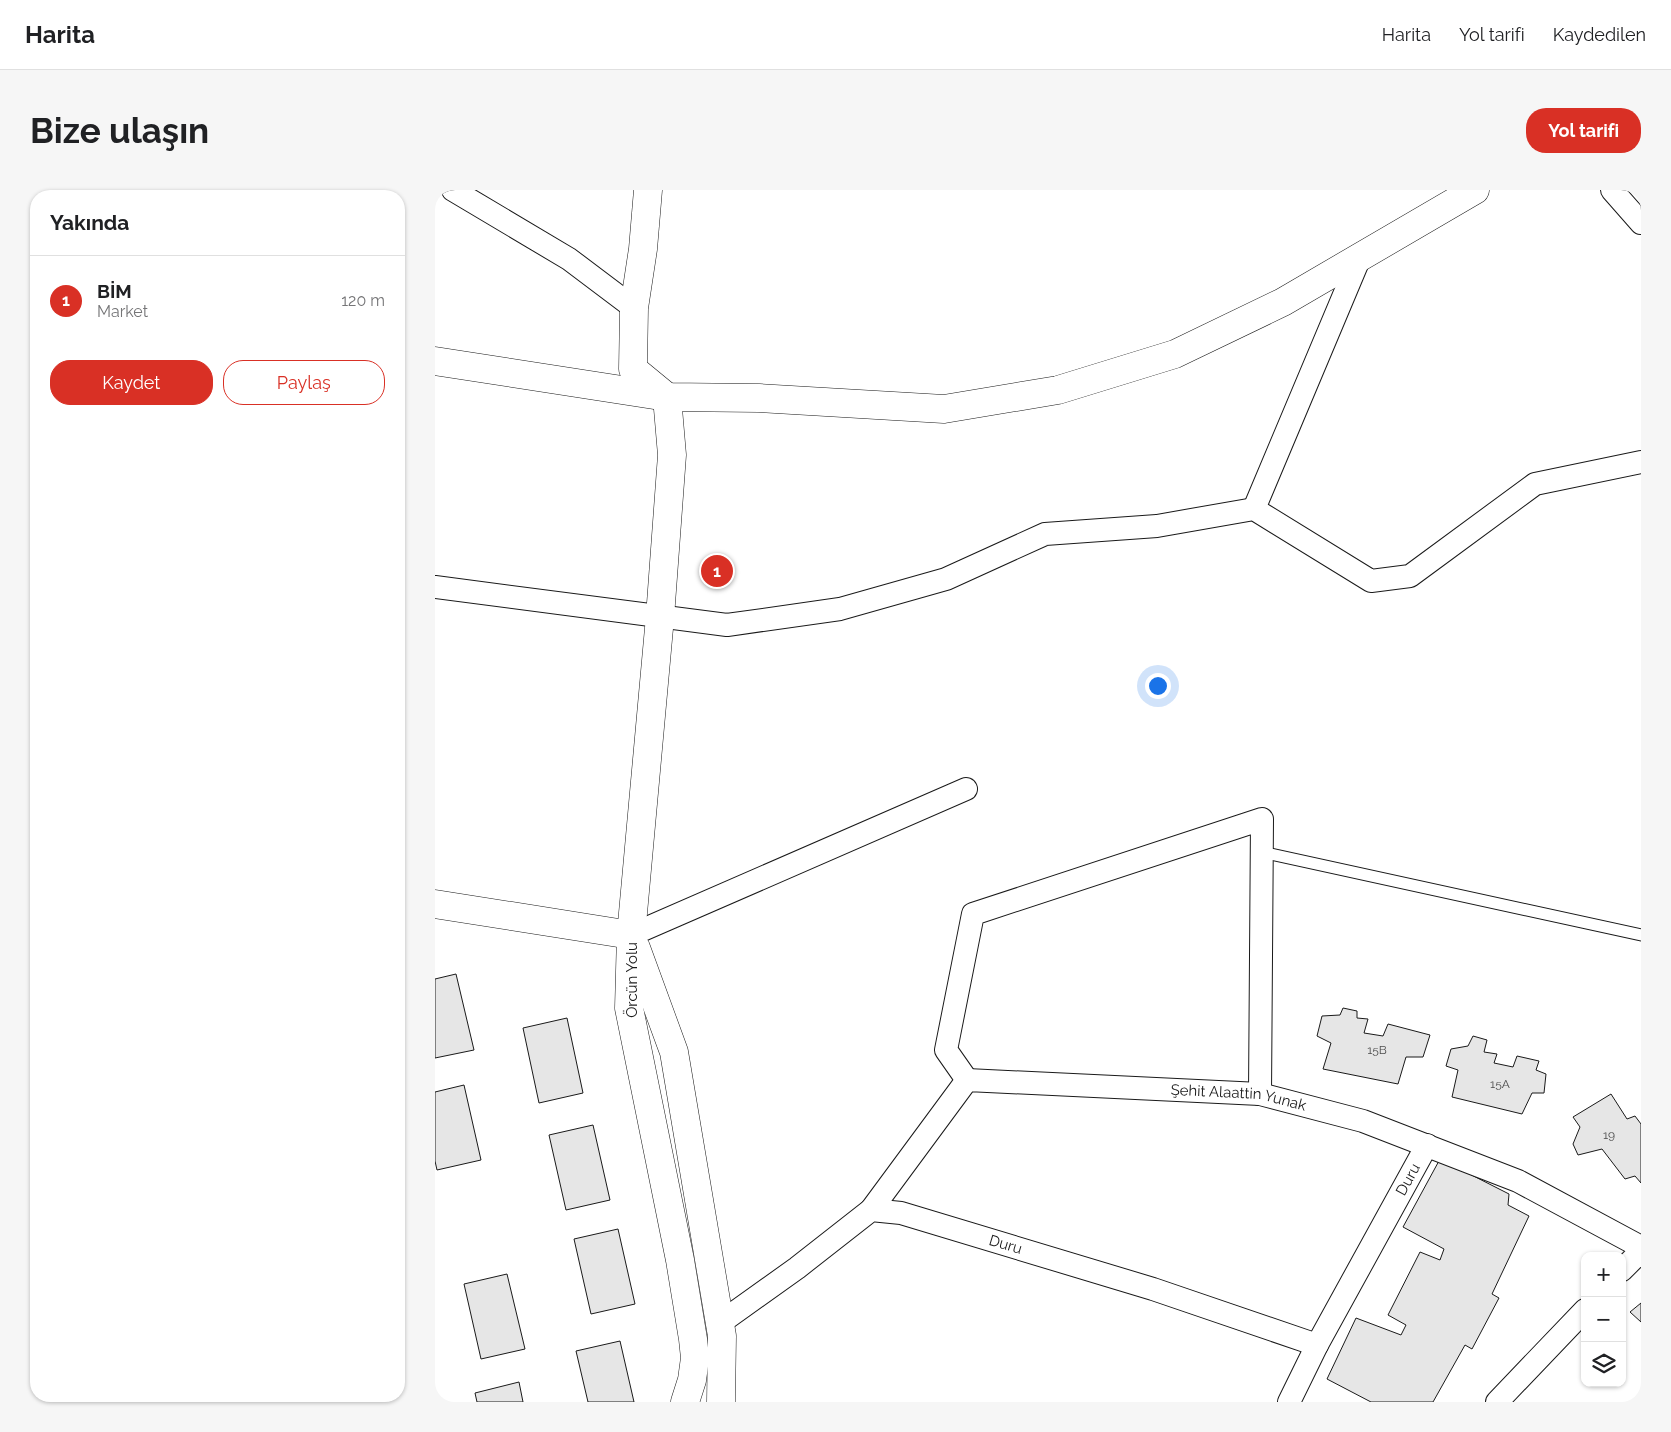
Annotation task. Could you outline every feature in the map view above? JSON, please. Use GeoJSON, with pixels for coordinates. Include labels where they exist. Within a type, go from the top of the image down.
{"type":"FeatureCollection","features":[{"type":"Feature","properties":{"kind":"street"},"geometry":{"type":"LineString","coordinates":[[453,190],[569,258],[634,308]]}},
{"type":"Feature","properties":{"kind":"street"},"geometry":{"type":"LineString","coordinates":[[631,935],[660,617],[671,455],[667,397],[633,369],[634,308],[643,249],[648,190]]}},
{"type":"Feature","properties":{"kind":"street"},"geometry":{"type":"LineString","coordinates":[[435,361],[667,397],[759,398],[943,409],[1058,390],[1175,354],[1283,302],[1475,190]]}},
{"type":"Feature","properties":{"kind":"street"},"geometry":{"type":"LineString","coordinates":[[1612,190],[1641,223]]}},
{"type":"Feature","properties":{"kind":"street"},"geometry":{"type":"LineString","coordinates":[[1254,509],[1360,257]]}},
{"type":"Feature","properties":{"kind":"street"},"geometry":{"type":"LineString","coordinates":[[435,587],[727,625],[840,609],[946,578],[1045,534],[1157,526],[1254,509],[1371,581],[1410,576],[1535,484],[1641,462]]}},
{"type":"Feature","properties":{"kind":"street"},"geometry":{"type":"LineString","coordinates":[[435,904],[631,935],[966,789]]}},
{"type":"Feature","properties":{"kind":"street"},"geometry":{"type":"LineString","coordinates":[[720,1323],[797,1268],[871,1210],[967,1080],[946,1050],[973,914],[1262,819],[1261,1094]]}},
{"type":"Feature","properties":{"kind":"street","name":"Örcün Yolu"},"geometry":{"type":"LineString","coordinates":[[631,935],[673,1052],[722,1336],[721,1402]]}},
{"type":"Feature","properties":{"kind":"street","name":"Örcün Yolu"},"geometry":{"type":"LineString","coordinates":[[631,935],[629,1008],[680,1260],[693,1339],[695,1358],[692,1380],[685,1402]]}},
{"type":"Feature","properties":{"kind":"street","name":"Şehit Alaattin Yunak"},"geometry":{"type":"LineString","coordinates":[[967,1080],[1261,1094],[1363,1121],[1519,1181],[1641,1249]]}},
{"type":"Feature","properties":{"kind":"street","name":"Duru"},"geometry":{"type":"LineString","coordinates":[[1289,1402],[1317,1345],[1427,1145]]}},
{"type":"Feature","properties":{"kind":"street","name":"Duru"},"geometry":{"type":"LineString","coordinates":[[871,1210],[901,1213],[1035,1253],[1317,1345]]}},
{"type":"Feature","properties":{"kind":"street"},"geometry":{"type":"LineString","coordinates":[[1626,1266],[1641,1249]]}},
{"type":"Feature","properties":{"kind":"street"},"geometry":{"type":"LineString","coordinates":[[1497,1402],[1581,1314]]}},
{"type":"Feature","properties":{"kind":"lane"},"geometry":{"type":"LineString","coordinates":[[1261,852],[1641,935]]}},
{"type":"Feature","properties":{"kind":"building"},"geometry":{"type":"Polygon","coordinates":[[[456,974],[474,1050],[435,1058],[435,979],[456,974]]]}},
{"type":"Feature","properties":{"kind":"building"},"geometry":{"type":"Polygon","coordinates":[[[1343,1008],[1357,1011],[1357,1018],[1368,1019],[1364,1033],[1383,1036],[1388,1024],[1430,1035],[1423,1057],[1406,1057],[1398,1084],[1323,1069],[1331,1043],[1317,1036],[1322,1016],[1340,1015],[1343,1008]]]}},
{"type":"Feature","properties":{"kind":"building"},"geometry":{"type":"Polygon","coordinates":[[[567,1018],[583,1093],[539,1103],[523,1028],[567,1018]]]}},
{"type":"Feature","properties":{"kind":"building"},"geometry":{"type":"Polygon","coordinates":[[[1473,1036],[1487,1040],[1484,1052],[1497,1054],[1494,1063],[1513,1067],[1517,1056],[1539,1061],[1536,1070],[1546,1074],[1544,1093],[1532,1093],[1522,1114],[1452,1097],[1458,1070],[1446,1066],[1451,1049],[1468,1046],[1473,1036]]]}},
{"type":"Feature","properties":{"kind":"building"},"geometry":{"type":"Polygon","coordinates":[[[464,1085],[481,1160],[437,1170],[435,1161],[435,1092],[464,1085]]]}},
{"type":"Feature","properties":{"kind":"building"},"geometry":{"type":"Polygon","coordinates":[[[1611,1094],[1627,1119],[1635,1116],[1641,1124],[1641,1183],[1635,1176],[1625,1179],[1602,1149],[1578,1155],[1573,1144],[1580,1127],[1573,1117],[1611,1094]]]}},
{"type":"Feature","properties":{"kind":"building"},"geometry":{"type":"Polygon","coordinates":[[[593,1125],[610,1200],[566,1210],[549,1135],[593,1125]]]}},
{"type":"Feature","properties":{"kind":"building"},"geometry":{"type":"Polygon","coordinates":[[[1440,1159],[1509,1194],[1508,1205],[1529,1216],[1492,1294],[1499,1298],[1472,1349],[1465,1345],[1433,1402],[1371,1402],[1327,1379],[1356,1318],[1401,1335],[1406,1325],[1388,1315],[1420,1252],[1440,1260],[1444,1249],[1403,1227],[1440,1159]]]}},
{"type":"Feature","properties":{"kind":"building"},"geometry":{"type":"Polygon","coordinates":[[[618,1229],[635,1304],[591,1314],[574,1239],[618,1229]]]}},
{"type":"Feature","properties":{"kind":"building"},"geometry":{"type":"Polygon","coordinates":[[[507,1274],[525,1349],[481,1359],[464,1284],[507,1274]]]}},
{"type":"Feature","properties":{"kind":"building"},"geometry":{"type":"Polygon","coordinates":[[[1641,1303],[1641,1322],[1630,1312],[1641,1303]]]}},
{"type":"Feature","properties":{"kind":"building"},"geometry":{"type":"Polygon","coordinates":[[[620,1341],[634,1402],[588,1402],[576,1351],[620,1341]]]}},
{"type":"Feature","properties":{"kind":"building"},"geometry":{"type":"Polygon","coordinates":[[[519,1382],[523,1402],[477,1402],[475,1393],[519,1382]]]}},
{"type":"Feature","properties":{"kind":"place","name":"BİM"},"geometry":{"type":"Point","coordinates":[717,571]}}]}
